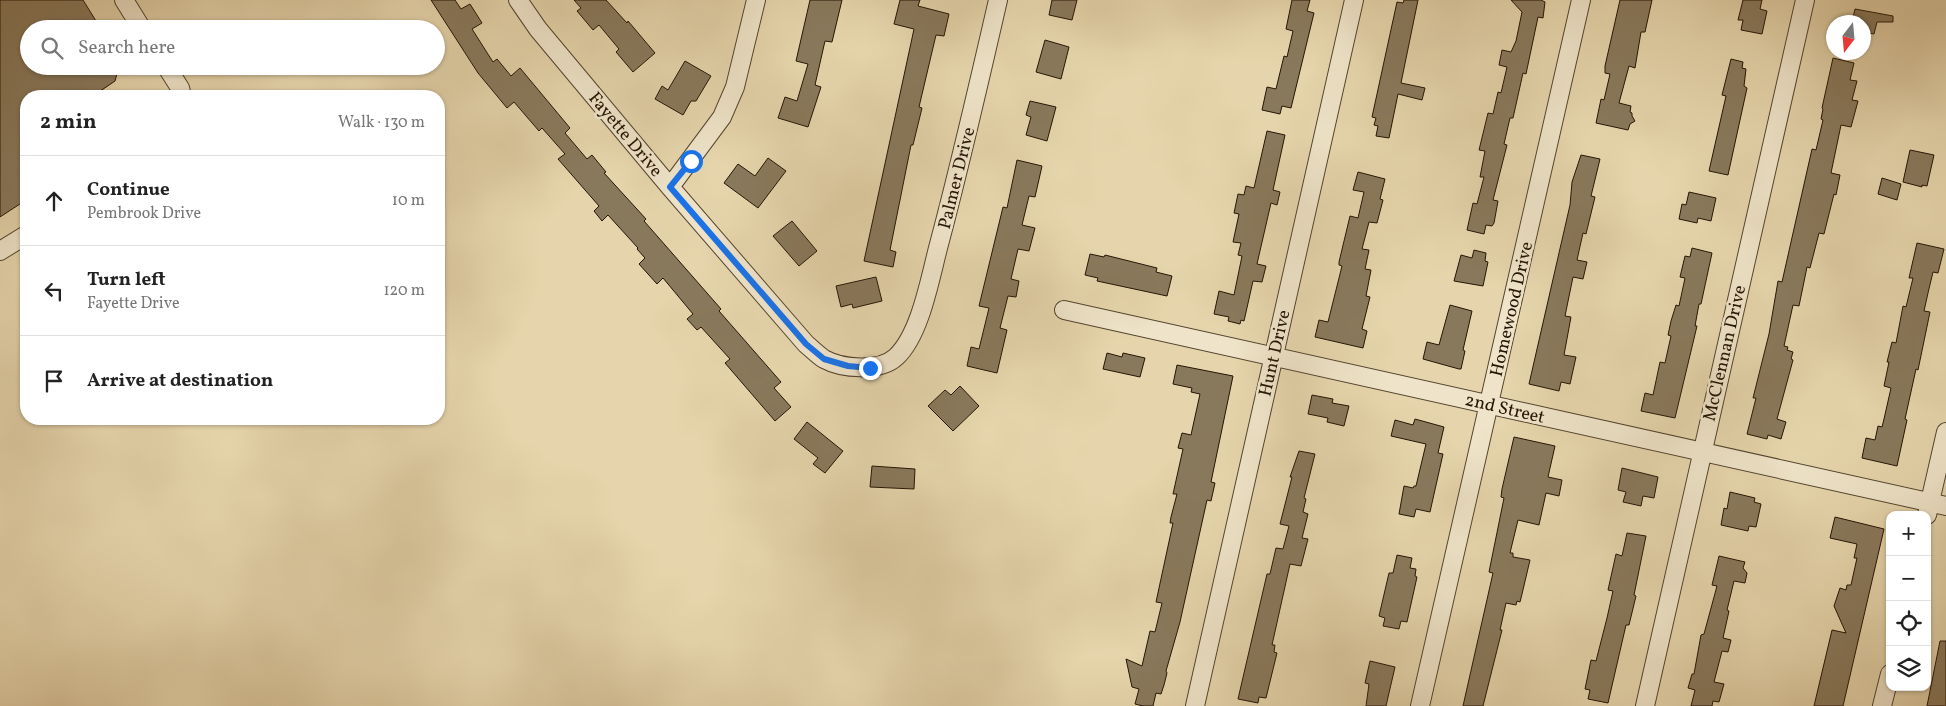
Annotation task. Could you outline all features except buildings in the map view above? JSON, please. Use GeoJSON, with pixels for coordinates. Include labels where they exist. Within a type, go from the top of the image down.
{"type":"FeatureCollection","features":[{"type":"Feature","properties":{"kind":"street"},"geometry":{"type":"LineString","coordinates":[[124,0],[136,20]]}},
{"type":"Feature","properties":{"kind":"street","name":"Fayette Drive"},"geometry":{"type":"LineString","coordinates":[[518,0],[538,29],[670,187],[806,344],[824,359],[848,366],[870,368],[894,359],[901,352]]}},
{"type":"Feature","properties":{"kind":"street"},"geometry":{"type":"LineString","coordinates":[[670,187],[722,117],[735,88],[756,0]]}},
{"type":"Feature","properties":{"kind":"street","name":"Palmer Drive"},"geometry":{"type":"LineString","coordinates":[[901,352],[908,342],[924,300],[951,202],[998,0]]}},
{"type":"Feature","properties":{"kind":"street","name":"Hunt Drive"},"geometry":{"type":"LineString","coordinates":[[1195,706],[1354,0]]}},
{"type":"Feature","properties":{"kind":"street","name":"Homewood Drive"},"geometry":{"type":"LineString","coordinates":[[1420,706],[1581,0]]}},
{"type":"Feature","properties":{"kind":"street","name":"McClennan Drive"},"geometry":{"type":"LineString","coordinates":[[1645,706],[1805,0]]}},
{"type":"Feature","properties":{"kind":"street"},"geometry":{"type":"LineString","coordinates":[[172,75],[180,90]]}},
{"type":"Feature","properties":{"kind":"street"},"geometry":{"type":"LineString","coordinates":[[0,251],[20,239]]}},
{"type":"Feature","properties":{"kind":"street","name":"2nd Street"},"geometry":{"type":"LineString","coordinates":[[1064,310],[1274,355],[1702,452],[1934,508]]}},
{"type":"Feature","properties":{"kind":"street"},"geometry":{"type":"LineString","coordinates":[[1934,508],[1946,432]]}},
{"type":"Feature","properties":{"kind":"street"},"geometry":{"type":"LineString","coordinates":[[1882,706],[1886,690]]}},
{"type":"Feature","properties":{"kind":"route"},"geometry":{"type":"LineString","coordinates":[[691,161],[670,187],[806,344],[824,359],[848,366],[870,368]]}}]}
